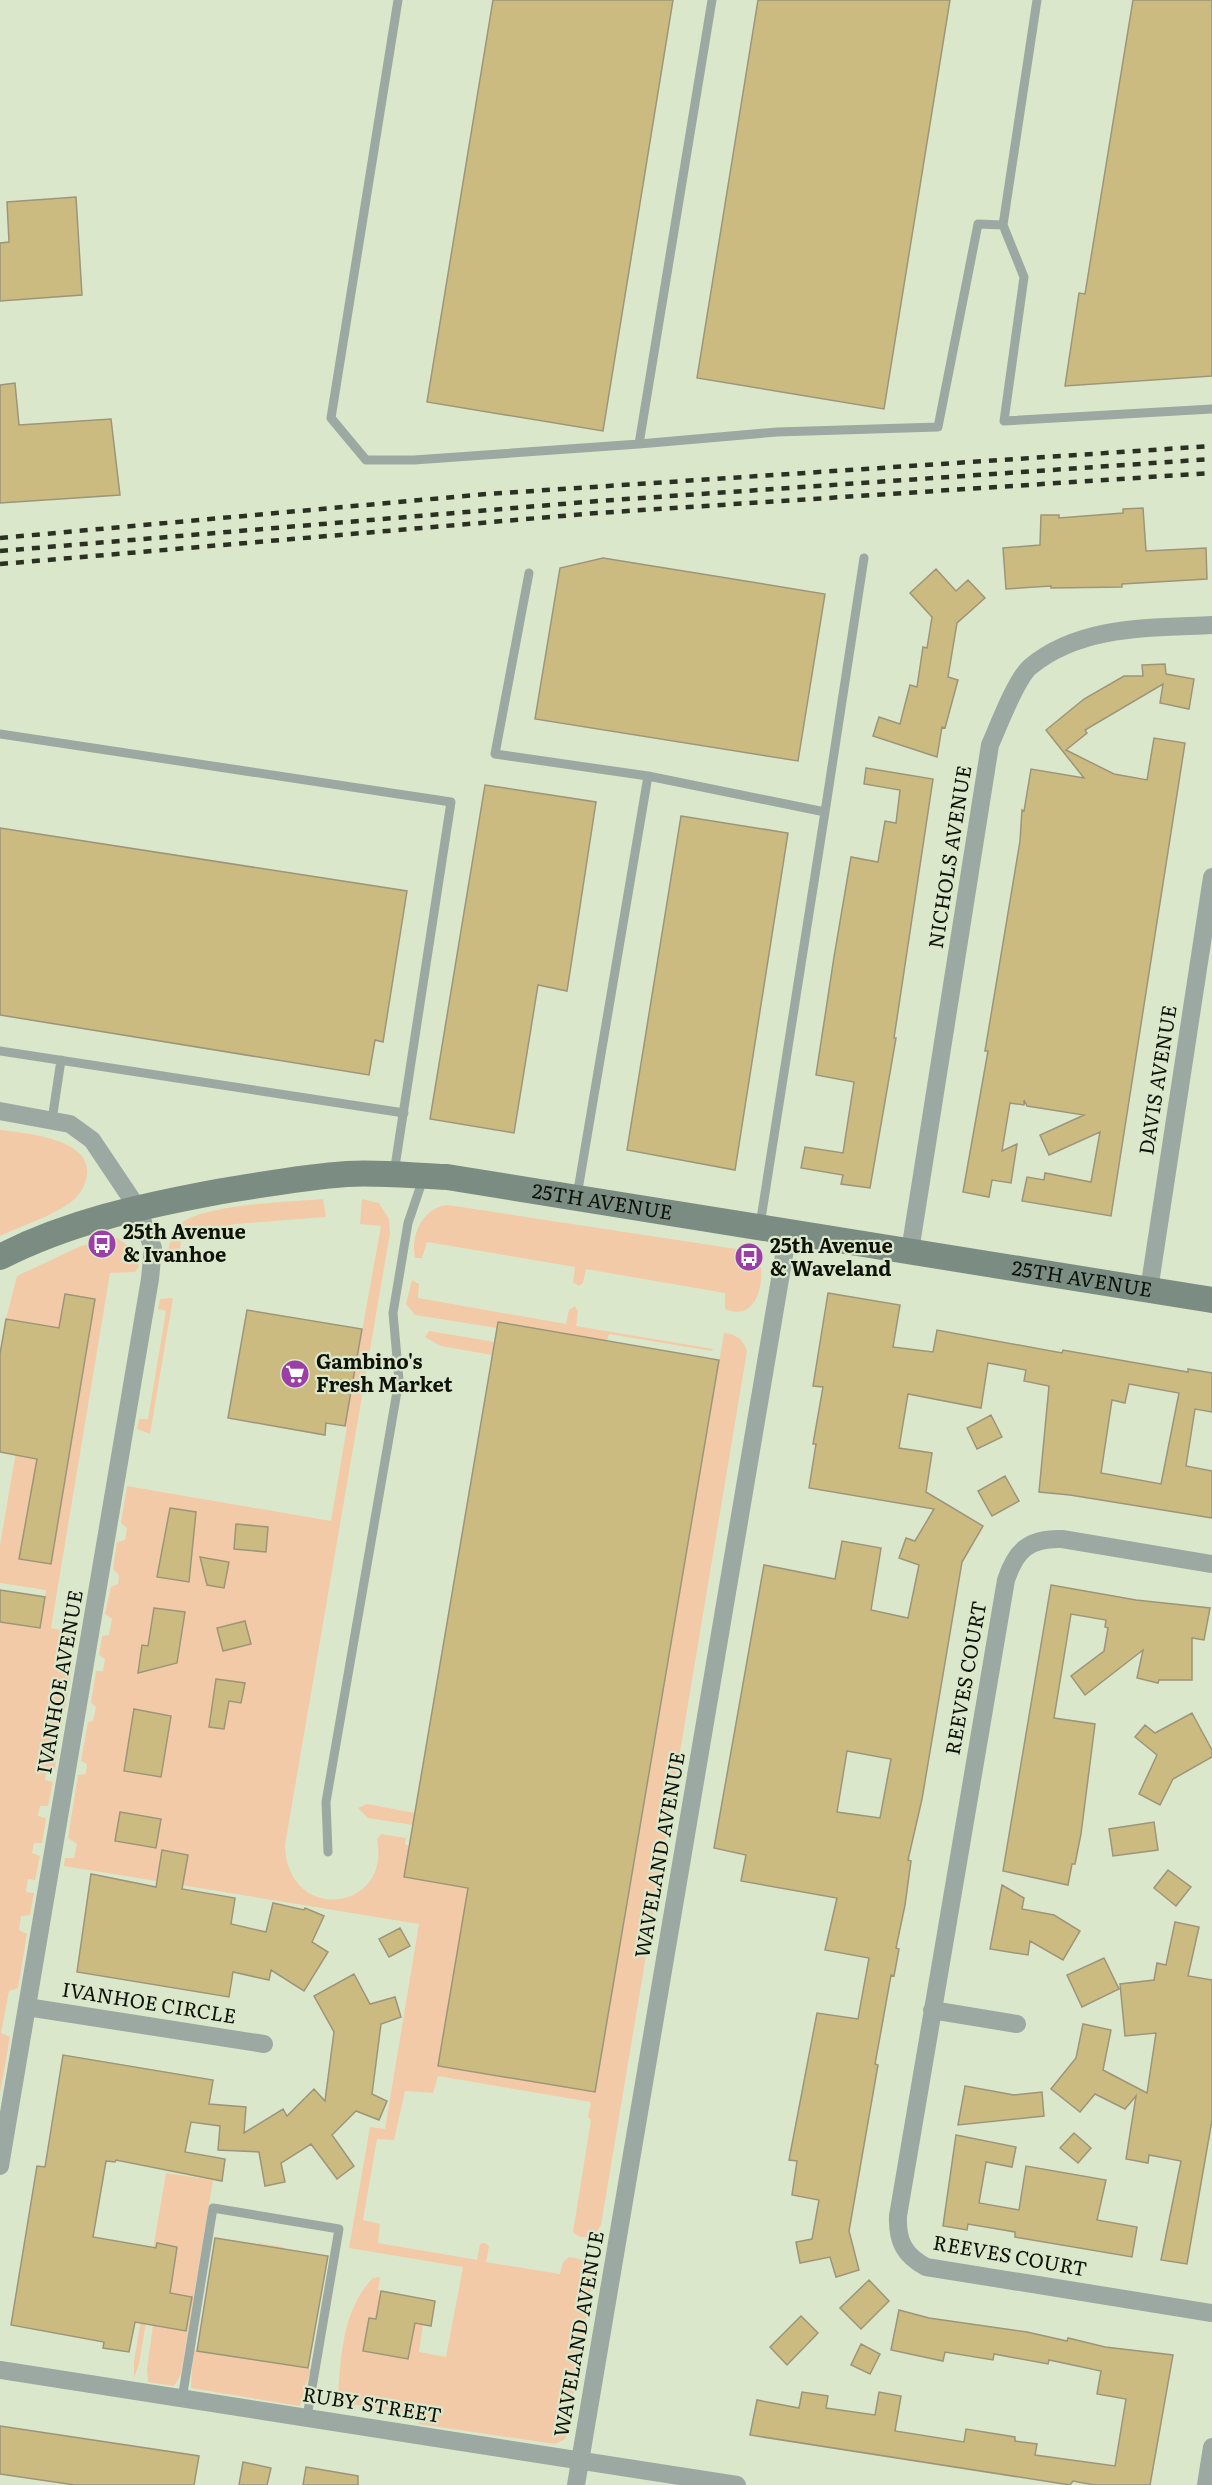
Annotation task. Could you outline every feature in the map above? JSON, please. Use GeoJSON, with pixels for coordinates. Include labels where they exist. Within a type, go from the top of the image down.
{"type":"FeatureCollection","features":[{"type":"Feature","properties":{"kind":"street","name":"NICHOLS AVENUE"},"geometry":{"type":"LineString","coordinates":[[910,1251],[990,745],[1007,708],[1029,668],[1087,638],[1127,629],[1212,625]]}},
{"type":"Feature","properties":{"kind":"street","name":"DAVIS AVENUE"},"geometry":{"type":"LineString","coordinates":[[1149,1290],[1212,877]]}},
{"type":"Feature","properties":{"kind":"street","name":"IVANHOE AVENUE"},"geometry":{"type":"LineString","coordinates":[[0,1111],[70,1124],[92,1140],[138,1207],[153,1248],[150,1279],[0,2166]]}},
{"type":"Feature","properties":{"kind":"street","name":"25TH AVENUE"},"geometry":{"type":"LineString","coordinates":[[0,1257],[67,1229],[138,1207],[284,1180],[350,1174],[424,1176],[447,1177],[1212,1300]]}},
{"type":"Feature","properties":{"kind":"street","name":"WAVELAND AVENUE"},"geometry":{"type":"LineString","coordinates":[[576,2485],[788,1232]]}},
{"type":"Feature","properties":{"kind":"street","name":"REEVES COURT"},"geometry":{"type":"LineString","coordinates":[[1212,1564],[1044,1538],[1026,1546],[1012,1561],[1006,1580],[932,2010],[897,2235],[913,2260],[926,2267],[1212,2313]]}},
{"type":"Feature","properties":{"kind":"street","name":"IVANHOE CIRCLE"},"geometry":{"type":"LineString","coordinates":[[27,2007],[264,2044]]}},
{"type":"Feature","properties":{"kind":"street"},"geometry":{"type":"LineString","coordinates":[[932,2010],[1017,2024]]}},
{"type":"Feature","properties":{"kind":"street","name":"RUBY STREET"},"geometry":{"type":"LineString","coordinates":[[0,2370],[737,2485]]}},
{"type":"Feature","properties":{"kind":"street"},"geometry":{"type":"LineString","coordinates":[[1206,2485],[1212,2447]]}},
{"type":"Feature","properties":{"kind":"lane"},"geometry":{"type":"LineString","coordinates":[[398,0],[331,418],[366,460],[414,460],[777,432],[938,427],[978,224],[1003,225]]}},
{"type":"Feature","properties":{"kind":"lane"},"geometry":{"type":"LineString","coordinates":[[639,444],[712,0]]}},
{"type":"Feature","properties":{"kind":"lane"},"geometry":{"type":"LineString","coordinates":[[1037,0],[1003,225],[1024,277],[1004,421],[1212,409]]}},
{"type":"Feature","properties":{"kind":"lane"},"geometry":{"type":"LineString","coordinates":[[760,1228],[864,558]]}},
{"type":"Feature","properties":{"kind":"lane"},"geometry":{"type":"LineString","coordinates":[[529,573],[495,754],[648,776],[825,812]]}},
{"type":"Feature","properties":{"kind":"lane"},"geometry":{"type":"LineString","coordinates":[[0,734],[451,802],[394,1175]]}},
{"type":"Feature","properties":{"kind":"lane"},"geometry":{"type":"LineString","coordinates":[[576,1198],[648,776]]}},
{"type":"Feature","properties":{"kind":"lane"},"geometry":{"type":"LineString","coordinates":[[0,1051],[404,1113]]}},
{"type":"Feature","properties":{"kind":"lane"},"geometry":{"type":"LineString","coordinates":[[52,1120],[62,1060]]}},
{"type":"Feature","properties":{"kind":"lane"},"geometry":{"type":"LineString","coordinates":[[328,1852],[326,1803],[399,1380],[393,1313],[408,1222],[424,1176]]}},
{"type":"Feature","properties":{"kind":"lane"},"geometry":{"type":"LineString","coordinates":[[182,2398],[213,2208],[339,2229],[307,2417]]}},
{"type":"Feature","properties":{"kind":"shaded area"},"geometry":{"type":"Polygon","coordinates":[[[0,1130],[39,1136],[68,1145],[78,1152],[85,1162],[87,1174],[82,1189],[71,1202],[46,1216],[0,1236],[0,1130]]]}},
{"type":"Feature","properties":{"kind":"shaded area"},"geometry":{"type":"Polygon","coordinates":[[[323,1199],[326,1217],[235,1224],[182,1235],[178,1264],[166,1261],[175,1231],[182,1223],[193,1217],[228,1208],[323,1199]]]}},
{"type":"Feature","properties":{"kind":"shaded area"},"geometry":{"type":"Polygon","coordinates":[[[362,1199],[379,1203],[389,1219],[390,1233],[285,1845],[290,1871],[302,1888],[319,1898],[337,1899],[355,1894],[369,1882],[377,1863],[377,1839],[381,1834],[406,1838],[405,1844],[409,1846],[404,1877],[468,1888],[438,2066],[595,2092],[724,1333],[738,1338],[747,1351],[601,2225],[596,2233],[588,2237],[581,2237],[573,2232],[591,2120],[588,2117],[591,2102],[438,2076],[433,2093],[405,2091],[394,2140],[377,2139],[363,2220],[380,2224],[378,2243],[477,2260],[480,2244],[485,2243],[489,2246],[486,2262],[560,2274],[563,2262],[569,2257],[582,2260],[589,2267],[593,2276],[567,2433],[565,2439],[555,2444],[419,2424],[420,2415],[338,2402],[342,2353],[349,2320],[363,2291],[373,2278],[380,2277],[378,2290],[381,2291],[376,2319],[369,2318],[363,2351],[408,2359],[414,2328],[408,2322],[423,2324],[419,2352],[446,2357],[463,2267],[349,2248],[370,2127],[385,2129],[419,1924],[64,1866],[65,1858],[74,1858],[77,1844],[68,1838],[78,1775],[86,1774],[87,1764],[81,1761],[88,1722],[93,1721],[96,1707],[91,1703],[96,1671],[103,1671],[105,1659],[99,1655],[102,1636],[109,1635],[112,1619],[105,1614],[111,1587],[118,1584],[119,1575],[113,1569],[117,1542],[125,1540],[127,1528],[121,1523],[127,1486],[331,1521],[347,1427],[345,1426],[381,1226],[360,1224],[362,1199]]]}},
{"type":"Feature","properties":{"kind":"shaded area"},"geometry":{"type":"Polygon","coordinates":[[[448,1205],[743,1250],[760,1263],[759,1291],[751,1306],[744,1311],[735,1312],[725,1309],[725,1293],[586,1269],[583,1283],[579,1286],[573,1282],[575,1267],[427,1242],[422,1258],[415,1258],[415,1240],[421,1223],[432,1211],[448,1205]]]}},
{"type":"Feature","properties":{"kind":"shaded area"},"geometry":{"type":"Polygon","coordinates":[[[117,1238],[134,1250],[139,1266],[135,1272],[110,1273],[51,1628],[77,1633],[76,1641],[67,1643],[65,1658],[73,1662],[61,1730],[52,1732],[51,1743],[58,1745],[55,1768],[47,1769],[45,1780],[53,1782],[48,1806],[40,1806],[38,1816],[46,1818],[42,1843],[34,1843],[32,1853],[40,1856],[35,1880],[28,1879],[26,1892],[34,1893],[30,1915],[21,1916],[19,1930],[27,1934],[18,1988],[9,1991],[1,2033],[10,2037],[0,2093],[0,1622],[40,1628],[46,1590],[0,1583],[0,1545],[38,1324],[6,1319],[17,1276],[81,1246],[117,1238]]]}},
{"type":"Feature","properties":{"kind":"shaded area"},"geometry":{"type":"Polygon","coordinates":[[[412,1280],[419,1284],[418,1298],[566,1324],[569,1310],[575,1306],[578,1311],[576,1326],[713,1349],[712,1351],[609,1334],[607,1341],[498,1322],[497,1328],[415,1315],[406,1304],[412,1280]]]}},
{"type":"Feature","properties":{"kind":"shaded area"},"geometry":{"type":"Polygon","coordinates":[[[173,1298],[150,1434],[137,1429],[139,1419],[148,1419],[166,1311],[158,1309],[160,1299],[173,1298]]]}},
{"type":"Feature","properties":{"kind":"shaded area"},"geometry":{"type":"Polygon","coordinates":[[[429,1331],[495,1342],[492,1355],[441,1346],[425,1337],[429,1331]]]}},
{"type":"Feature","properties":{"kind":"shaded area"},"geometry":{"type":"Polygon","coordinates":[[[367,1804],[415,1813],[413,1825],[368,1818],[358,1808],[367,1804]]]}},
{"type":"Feature","properties":{"kind":"shaded area"},"geometry":{"type":"Polygon","coordinates":[[[166,2173],[213,2180],[181,2374],[174,2386],[148,2382],[147,2369],[159,2245],[139,2364],[134,2378],[134,2361],[166,2173]]]}},
{"type":"Feature","properties":{"kind":"shaded area"},"geometry":{"type":"Polygon","coordinates":[[[258,2243],[284,2247],[265,2361],[311,2369],[300,2406],[191,2388],[193,2350],[240,2358],[258,2243]]]}},
{"type":"Feature","properties":{"kind":"building"},"geometry":{"type":"Polygon","coordinates":[[[493,0],[673,0],[603,431],[427,402],[493,0]]]}},
{"type":"Feature","properties":{"kind":"building"},"geometry":{"type":"Polygon","coordinates":[[[758,0],[950,0],[884,409],[697,378],[758,0]]]}},
{"type":"Feature","properties":{"kind":"building"},"geometry":{"type":"Polygon","coordinates":[[[1133,0],[1212,0],[1212,376],[1065,386],[1079,293],[1085,294],[1133,0]]]}},
{"type":"Feature","properties":{"kind":"building"},"geometry":{"type":"Polygon","coordinates":[[[76,197],[82,295],[0,301],[0,243],[9,242],[7,202],[76,197]]]}},
{"type":"Feature","properties":{"kind":"building"},"geometry":{"type":"Polygon","coordinates":[[[15,383],[19,425],[111,419],[120,495],[0,503],[0,385],[15,383]]]}},
{"type":"Feature","properties":{"kind":"building"},"geometry":{"type":"Polygon","coordinates":[[[1143,508],[1146,551],[1206,548],[1207,579],[1122,584],[1122,587],[1051,588],[1051,586],[1006,589],[1003,548],[1040,545],[1041,515],[1059,515],[1059,518],[1123,513],[1123,509],[1143,508]]]}},
{"type":"Feature","properties":{"kind":"building"},"geometry":{"type":"Polygon","coordinates":[[[603,558],[825,594],[798,761],[535,719],[560,568],[603,558]]]}},
{"type":"Feature","properties":{"kind":"building"},"geometry":{"type":"Polygon","coordinates":[[[936,569],[956,591],[968,580],[985,598],[957,623],[948,677],[958,680],[945,728],[942,727],[937,757],[873,736],[879,717],[900,724],[910,685],[917,687],[923,647],[927,648],[932,617],[910,593],[936,569]]]}},
{"type":"Feature","properties":{"kind":"building"},"geometry":{"type":"Polygon","coordinates":[[[1165,664],[1166,674],[1194,679],[1189,709],[1160,703],[1163,684],[1085,730],[1087,733],[1066,750],[1114,774],[1147,780],[1154,738],[1185,743],[1111,1216],[1022,1201],[1027,1177],[1044,1180],[1045,1173],[1091,1182],[1100,1132],[1049,1155],[1040,1135],[1084,1115],[1027,1106],[1024,1100],[1024,1105],[1010,1103],[1002,1151],[1017,1144],[1011,1183],[992,1180],[989,1197],[963,1192],[988,1051],[985,1051],[1020,841],[1022,810],[1024,811],[1031,769],[1084,778],[1046,730],[1084,699],[1124,676],[1143,676],[1142,665],[1165,664]]]}},
{"type":"Feature","properties":{"kind":"building"},"geometry":{"type":"Polygon","coordinates":[[[866,768],[933,779],[894,1038],[896,1038],[870,1188],[841,1184],[843,1175],[801,1168],[805,1147],[843,1153],[854,1082],[816,1075],[834,957],[851,857],[878,862],[885,821],[896,823],[900,790],[864,784],[866,768]]]}},
{"type":"Feature","properties":{"kind":"building"},"geometry":{"type":"Polygon","coordinates":[[[485,785],[596,802],[567,991],[538,985],[514,1133],[430,1119],[485,785]]]}},
{"type":"Feature","properties":{"kind":"building"},"geometry":{"type":"Polygon","coordinates":[[[681,816],[788,833],[735,1170],[627,1150],[681,816]]]}},
{"type":"Feature","properties":{"kind":"building"},"geometry":{"type":"Polygon","coordinates":[[[0,828],[407,891],[383,1042],[375,1040],[369,1075],[0,1015],[0,828]]]}},
{"type":"Feature","properties":{"kind":"building"},"geometry":{"type":"Polygon","coordinates":[[[828,1293],[900,1305],[893,1347],[933,1352],[937,1330],[1062,1353],[1063,1350],[1188,1372],[1188,1369],[1212,1373],[1212,1412],[1195,1409],[1186,1466],[1212,1471],[1212,1518],[1039,1492],[1049,1386],[1024,1381],[1026,1370],[988,1363],[981,1408],[908,1394],[899,1448],[932,1453],[926,1492],[983,1526],[962,1562],[922,1799],[908,1860],[911,1861],[905,1905],[896,1948],[899,1949],[894,1976],[891,1975],[875,2064],[878,2065],[849,2231],[859,2270],[836,2277],[830,2257],[800,2263],[796,2242],[812,2239],[819,2200],[792,2195],[797,2161],[789,2160],[817,2013],[858,2019],[869,1958],[825,1950],[837,1898],[741,1881],[746,1855],[714,1848],[764,1565],[835,1579],[842,1541],[881,1548],[871,1610],[908,1618],[919,1565],[899,1558],[906,1538],[915,1541],[934,1509],[809,1488],[816,1444],[813,1444],[823,1387],[813,1386],[828,1293]],[[1129,1384],[1125,1403],[1112,1400],[1101,1473],[1161,1484],[1179,1393],[1129,1384]],[[847,1751],[837,1812],[880,1818],[891,1759],[847,1751]]]}},
{"type":"Feature","properties":{"kind":"building"},"geometry":{"type":"Polygon","coordinates":[[[65,1294],[95,1299],[51,1564],[19,1559],[37,1459],[0,1452],[0,1354],[6,1319],[59,1328],[65,1294]]]}},
{"type":"Feature","properties":{"kind":"building","name":"Gambino's Fresh Market"},"geometry":{"type":"Polygon","coordinates":[[[247,1310],[362,1329],[345,1426],[326,1423],[325,1435],[228,1418],[247,1310]]]}},
{"type":"Feature","properties":{"kind":"building"},"geometry":{"type":"Polygon","coordinates":[[[498,1322],[719,1360],[595,2092],[438,2066],[468,1888],[404,1877],[498,1322]]]}},
{"type":"Feature","properties":{"kind":"building"},"geometry":{"type":"Polygon","coordinates":[[[991,1415],[1002,1437],[977,1449],[967,1428],[991,1415]]]}},
{"type":"Feature","properties":{"kind":"building"},"geometry":{"type":"Polygon","coordinates":[[[1005,1476],[1019,1501],[992,1516],[978,1491],[1005,1476]]]}},
{"type":"Feature","properties":{"kind":"building"},"geometry":{"type":"Polygon","coordinates":[[[170,1508],[196,1512],[189,1582],[157,1577],[170,1508]]]}},
{"type":"Feature","properties":{"kind":"building"},"geometry":{"type":"Polygon","coordinates":[[[236,1524],[268,1527],[266,1552],[234,1549],[236,1524]]]}},
{"type":"Feature","properties":{"kind":"building"},"geometry":{"type":"Polygon","coordinates":[[[200,1557],[229,1562],[224,1588],[207,1585],[200,1557]]]}},
{"type":"Feature","properties":{"kind":"building"},"geometry":{"type":"Polygon","coordinates":[[[1051,1585],[1136,1600],[1210,1608],[1204,1640],[1192,1638],[1192,1680],[1159,1680],[1158,1683],[1137,1678],[1143,1650],[1085,1695],[1071,1676],[1104,1651],[1108,1628],[1105,1627],[1106,1620],[1071,1614],[1054,1718],[1095,1724],[1081,1834],[1068,1885],[1003,1871],[1051,1585]]]}},
{"type":"Feature","properties":{"kind":"building"},"geometry":{"type":"Polygon","coordinates":[[[0,1590],[45,1597],[40,1628],[0,1622],[0,1590]]]}},
{"type":"Feature","properties":{"kind":"building"},"geometry":{"type":"Polygon","coordinates":[[[154,1608],[185,1612],[177,1663],[138,1673],[142,1645],[148,1646],[154,1608]]]}},
{"type":"Feature","properties":{"kind":"building"},"geometry":{"type":"Polygon","coordinates":[[[245,1621],[251,1644],[223,1651],[217,1628],[245,1621]]]}},
{"type":"Feature","properties":{"kind":"building"},"geometry":{"type":"Polygon","coordinates":[[[216,1679],[245,1683],[241,1703],[229,1701],[224,1729],[209,1727],[216,1679]]]}},
{"type":"Feature","properties":{"kind":"building"},"geometry":{"type":"Polygon","coordinates":[[[134,1709],[171,1716],[161,1777],[124,1771],[134,1709]]]}},
{"type":"Feature","properties":{"kind":"building"},"geometry":{"type":"Polygon","coordinates":[[[1192,1713],[1212,1750],[1212,1757],[1173,1779],[1160,1805],[1139,1794],[1157,1755],[1135,1737],[1145,1725],[1155,1733],[1192,1713]]]}},
{"type":"Feature","properties":{"kind":"building"},"geometry":{"type":"Polygon","coordinates":[[[120,1812],[161,1819],[156,1848],[115,1841],[120,1812]]]}},
{"type":"Feature","properties":{"kind":"building"},"geometry":{"type":"Polygon","coordinates":[[[1154,1822],[1158,1850],[1113,1856],[1109,1829],[1154,1822]]]}},
{"type":"Feature","properties":{"kind":"building"},"geometry":{"type":"Polygon","coordinates":[[[162,1850],[188,1855],[182,1889],[235,1898],[231,1924],[266,1932],[273,1903],[304,1910],[305,1908],[324,1916],[312,1942],[328,1952],[304,1991],[271,1970],[269,1980],[233,1972],[229,1997],[77,1972],[91,1874],[156,1887],[162,1850]]]}},
{"type":"Feature","properties":{"kind":"building"},"geometry":{"type":"Polygon","coordinates":[[[1168,1870],[1191,1887],[1176,1906],[1154,1888],[1168,1870]]]}},
{"type":"Feature","properties":{"kind":"building"},"geometry":{"type":"Polygon","coordinates":[[[1002,1885],[1024,1898],[1022,1909],[1054,1915],[1080,1931],[1063,1960],[1030,1941],[1028,1955],[990,1949],[1002,1885]]]}},
{"type":"Feature","properties":{"kind":"building"},"geometry":{"type":"Polygon","coordinates":[[[1175,1922],[1199,1927],[1188,1976],[1212,1980],[1212,2120],[1187,2264],[1161,2260],[1181,2161],[1149,2155],[1148,2163],[1126,2159],[1136,2096],[1125,2109],[1095,2094],[1080,2112],[1051,2089],[1076,2058],[1083,2024],[1111,2030],[1103,2070],[1147,2093],[1156,2033],[1125,2036],[1120,1984],[1154,1980],[1157,1963],[1166,1965],[1175,1922]]]}},
{"type":"Feature","properties":{"kind":"building"},"geometry":{"type":"Polygon","coordinates":[[[400,1928],[410,1946],[389,1957],[379,1939],[400,1928]]]}},
{"type":"Feature","properties":{"kind":"building"},"geometry":{"type":"Polygon","coordinates":[[[1104,1958],[1119,1989],[1082,2007],[1067,1975],[1104,1958]]]}},
{"type":"Feature","properties":{"kind":"building"},"geometry":{"type":"Polygon","coordinates":[[[354,1974],[370,2004],[395,1997],[401,2017],[381,2024],[372,2094],[387,2101],[379,2120],[356,2111],[332,2135],[354,2166],[337,2179],[311,2144],[281,2163],[285,2182],[265,2186],[259,2152],[218,2150],[220,2126],[191,2122],[185,2152],[225,2159],[222,2181],[116,2160],[115,2162],[106,2161],[93,2237],[156,2248],[157,2243],[177,2247],[170,2293],[192,2297],[186,2331],[135,2322],[129,2352],[103,2348],[104,2342],[11,2325],[37,2166],[45,2167],[63,2055],[213,2080],[209,2104],[246,2107],[244,2133],[283,2109],[287,2116],[314,2089],[325,2101],[334,2032],[314,1996],[354,1974]]]}},
{"type":"Feature","properties":{"kind":"building"},"geometry":{"type":"Polygon","coordinates":[[[965,2086],[1014,2095],[1042,2092],[1044,2116],[958,2125],[965,2086]]]}},
{"type":"Feature","properties":{"kind":"building"},"geometry":{"type":"Polygon","coordinates":[[[1074,2133],[1091,2148],[1078,2163],[1060,2148],[1074,2133]]]}},
{"type":"Feature","properties":{"kind":"building"},"geometry":{"type":"Polygon","coordinates":[[[956,2135],[1016,2147],[1012,2167],[986,2162],[979,2203],[1019,2210],[1026,2166],[1106,2180],[1097,2220],[1137,2227],[1132,2257],[1015,2237],[1015,2232],[968,2224],[967,2230],[943,2226],[956,2135]]]}},
{"type":"Feature","properties":{"kind":"building"},"geometry":{"type":"Polygon","coordinates":[[[215,2238],[328,2256],[308,2368],[197,2351],[215,2238]]]}},
{"type":"Feature","properties":{"kind":"building"},"geometry":{"type":"Polygon","coordinates":[[[869,2280],[889,2301],[861,2329],[840,2308],[869,2280]]]}},
{"type":"Feature","properties":{"kind":"building"},"geometry":{"type":"Polygon","coordinates":[[[381,2291],[435,2301],[431,2326],[415,2323],[408,2359],[363,2351],[369,2318],[376,2319],[381,2291]]]}},
{"type":"Feature","properties":{"kind":"building"},"geometry":{"type":"Polygon","coordinates":[[[899,2310],[929,2318],[1027,2332],[1067,2341],[1068,2338],[1105,2347],[1173,2355],[1150,2485],[1094,2485],[1073,2481],[1070,2485],[750,2435],[757,2400],[799,2408],[802,2392],[828,2396],[826,2408],[875,2415],[879,2392],[901,2396],[895,2431],[964,2442],[966,2429],[1015,2437],[1015,2441],[1037,2444],[1035,2455],[1115,2466],[1126,2399],[1097,2394],[1101,2371],[1049,2360],[1048,2364],[994,2354],[993,2360],[945,2352],[943,2361],[891,2350],[899,2310]]]}},
{"type":"Feature","properties":{"kind":"building"},"geometry":{"type":"Polygon","coordinates":[[[801,2316],[818,2333],[787,2365],[770,2347],[801,2316]]]}},
{"type":"Feature","properties":{"kind":"building"},"geometry":{"type":"Polygon","coordinates":[[[861,2344],[880,2354],[870,2374],[851,2365],[861,2344]]]}},
{"type":"Feature","properties":{"kind":"building"},"geometry":{"type":"Polygon","coordinates":[[[0,2426],[199,2456],[194,2485],[75,2485],[0,2474],[0,2426]]]}},
{"type":"Feature","properties":{"kind":"building"},"geometry":{"type":"Polygon","coordinates":[[[243,2462],[271,2468],[267,2485],[239,2485],[243,2462]]]}},
{"type":"Feature","properties":{"kind":"building"},"geometry":{"type":"Polygon","coordinates":[[[306,2467],[358,2476],[358,2485],[303,2485],[306,2467]]]}},
{"type":"Feature","properties":{"kind":"railway"},"geometry":{"type":"LineString","coordinates":[[0,538],[487,494],[1212,446]]}},
{"type":"Feature","properties":{"kind":"railway"},"geometry":{"type":"LineString","coordinates":[[0,551],[598,501],[1212,459]]}},
{"type":"Feature","properties":{"kind":"railway"},"geometry":{"type":"LineString","coordinates":[[0,564],[597,513],[1212,473]]}},
{"type":"Feature","properties":{"kind":"place","name":"25th Avenue & Ivanhoe"},"geometry":{"type":"Point","coordinates":[102,1244]}},
{"type":"Feature","properties":{"kind":"place","name":"25th Avenue & Waveland"},"geometry":{"type":"Point","coordinates":[749,1257]}},
{"type":"Feature","properties":{"kind":"place","name":"Gambino's Fresh Market"},"geometry":{"type":"Point","coordinates":[295,1374]}}]}
